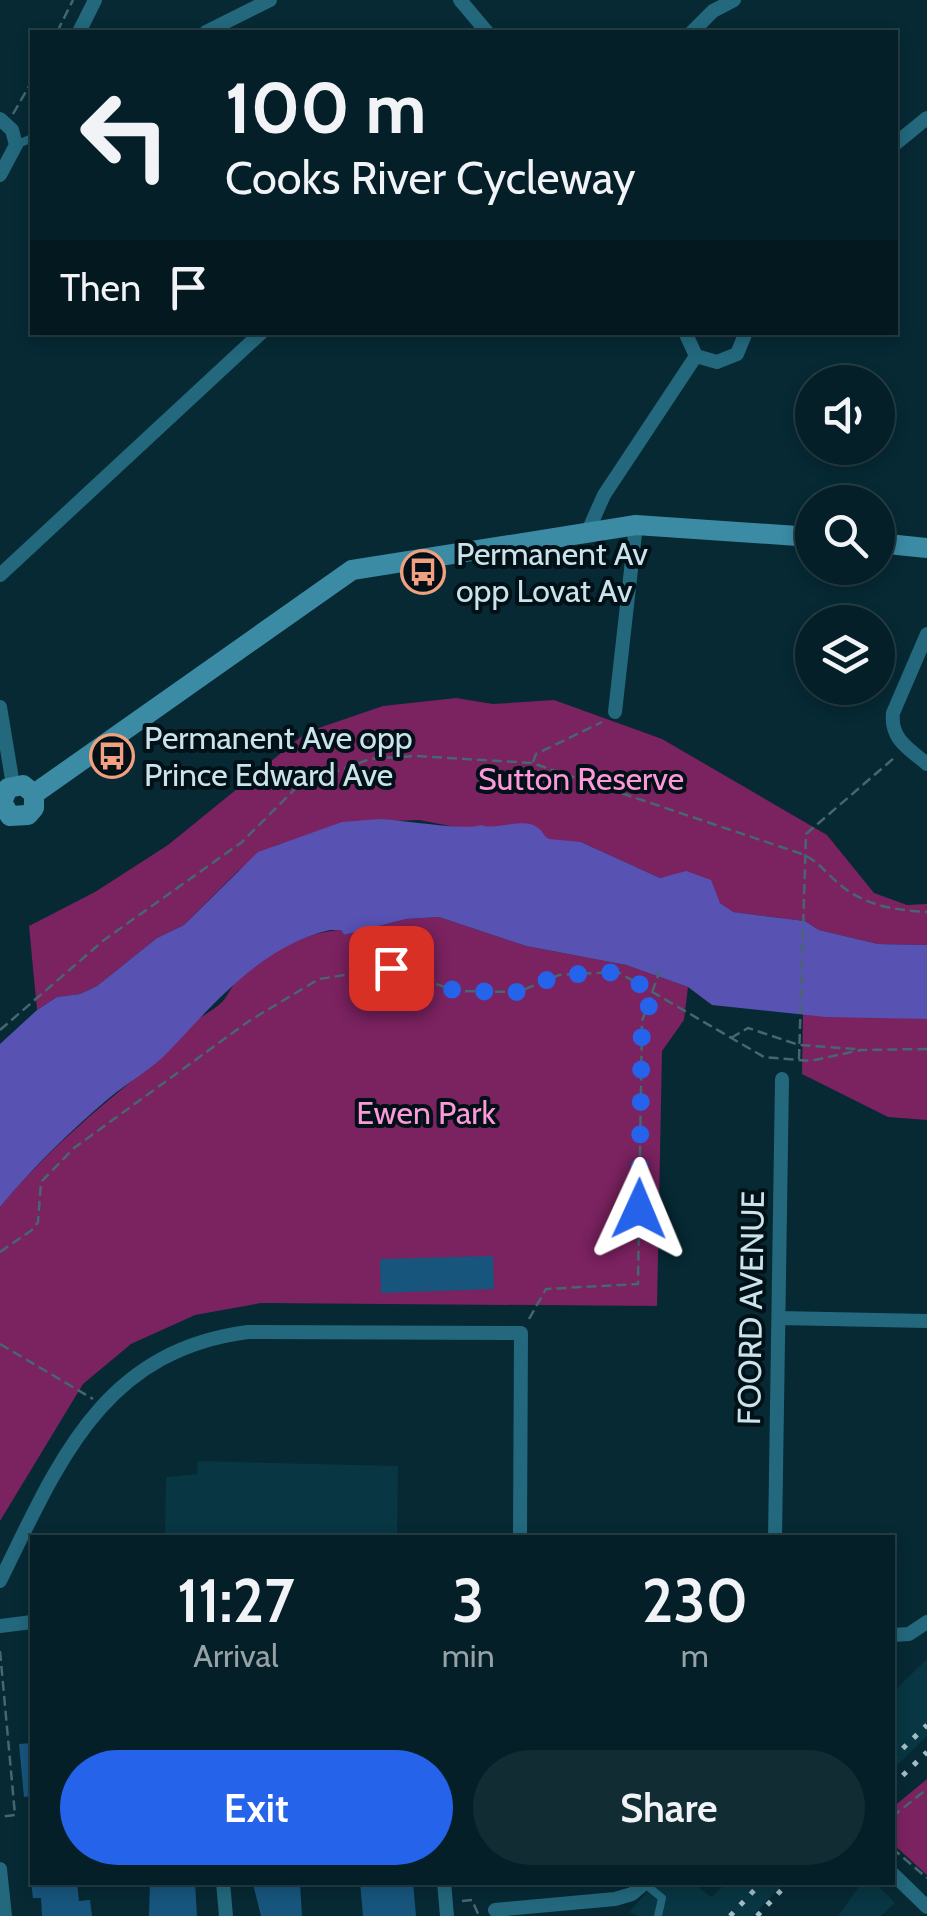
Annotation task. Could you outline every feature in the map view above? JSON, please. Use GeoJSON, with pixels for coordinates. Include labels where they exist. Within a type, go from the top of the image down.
{"type":"FeatureCollection","features":[{"type":"Feature","properties":{"kind":"main road"},"geometry":{"type":"LineString","coordinates":[[34,794],[352,570],[636,526],[678,525],[795,535]]}},
{"type":"Feature","properties":{"kind":"main road"},"geometry":{"type":"LineString","coordinates":[[895,545],[927,548]]}},
{"type":"Feature","properties":{"kind":"main road"},"geometry":{"type":"LineString","coordinates":[[13,785],[28,787],[34,794],[34,808],[28,815],[5,821],[2,797],[13,785]]}},
{"type":"Feature","properties":{"kind":"street"},"geometry":{"type":"LineString","coordinates":[[79,30],[95,0]]}},
{"type":"Feature","properties":{"kind":"street"},"geometry":{"type":"LineString","coordinates":[[210,30],[270,0]]}},
{"type":"Feature","properties":{"kind":"street"},"geometry":{"type":"LineString","coordinates":[[460,0],[485,30]]}},
{"type":"Feature","properties":{"kind":"street"},"geometry":{"type":"LineString","coordinates":[[694,30],[713,11],[734,0]]}},
{"type":"Feature","properties":{"kind":"street"},"geometry":{"type":"LineString","coordinates":[[898,142],[927,118]]}},
{"type":"Feature","properties":{"kind":"street"},"geometry":{"type":"LineString","coordinates":[[0,175],[16,146],[3,121]]}},
{"type":"Feature","properties":{"kind":"street"},"geometry":{"type":"LineString","coordinates":[[0,575],[259,335]]}},
{"type":"Feature","properties":{"kind":"street"},"geometry":{"type":"LineString","coordinates":[[686,335],[696,356],[717,362],[728,360],[743,345],[745,335]]}},
{"type":"Feature","properties":{"kind":"street"},"geometry":{"type":"LineString","coordinates":[[588,531],[604,495],[696,356]]}},
{"type":"Feature","properties":{"kind":"street"},"geometry":{"type":"LineString","coordinates":[[615,712],[636,526]]}},
{"type":"Feature","properties":{"kind":"street"},"geometry":{"type":"LineString","coordinates":[[927,634],[892,713],[891,727],[905,746],[927,764]]}},
{"type":"Feature","properties":{"kind":"street"},"geometry":{"type":"LineString","coordinates":[[0,707],[13,785]]}},
{"type":"Feature","properties":{"kind":"street","name":"FOORD AVENUE"},"geometry":{"type":"LineString","coordinates":[[775,1535],[782,1078]]}},
{"type":"Feature","properties":{"kind":"street"},"geometry":{"type":"LineString","coordinates":[[779,1318],[927,1321]]}},
{"type":"Feature","properties":{"kind":"street"},"geometry":{"type":"LineString","coordinates":[[0,1581],[80,1428],[153,1364],[232,1334],[521,1333],[520,1535]]}},
{"type":"Feature","properties":{"kind":"street"},"geometry":{"type":"LineString","coordinates":[[0,1626],[30,1622]]}},
{"type":"Feature","properties":{"kind":"street"},"geometry":{"type":"LineString","coordinates":[[895,1634],[910,1634],[927,1622]]}},
{"type":"Feature","properties":{"kind":"street"},"geometry":{"type":"LineString","coordinates":[[0,1868],[4,1916]]}},
{"type":"Feature","properties":{"kind":"street"},"geometry":{"type":"LineString","coordinates":[[895,1876],[927,1907]]}},
{"type":"Feature","properties":{"kind":"street"},"geometry":{"type":"LineString","coordinates":[[222,1885],[226,1916]]}},
{"type":"Feature","properties":{"kind":"street"},"geometry":{"type":"LineString","coordinates":[[495,1910],[615,1899],[641,1885]]}},
{"type":"Feature","properties":{"kind":"lane"},"geometry":{"type":"LineString","coordinates":[[16,146],[30,139]]}},
{"type":"Feature","properties":{"kind":"lane"},"geometry":{"type":"LineString","coordinates":[[647,1885],[662,1898],[658,1916]]}},
{"type":"Feature","properties":{"kind":"path"},"geometry":{"type":"LineString","coordinates":[[58,30],[74,0]]}},
{"type":"Feature","properties":{"kind":"path"},"geometry":{"type":"LineString","coordinates":[[3,121],[30,84]]}},
{"type":"Feature","properties":{"kind":"path"},"geometry":{"type":"LineString","coordinates":[[532,763],[536,754],[592,730],[615,712]]}},
{"type":"Feature","properties":{"kind":"path"},"geometry":{"type":"LineString","coordinates":[[799,1061],[802,856],[806,834],[905,746]]}},
{"type":"Feature","properties":{"kind":"path"},"geometry":{"type":"LineString","coordinates":[[0,1030],[104,940],[242,842],[298,786],[370,759],[532,763],[816,860],[858,898],[890,909],[927,912]]}},
{"type":"Feature","properties":{"kind":"path"},"geometry":{"type":"LineString","coordinates":[[0,1252],[38,1222],[41,1182],[74,1148],[249,1021],[319,980],[391,968],[456,991],[518,992],[559,975],[618,972],[764,1057],[799,1061],[861,1050]]}},
{"type":"Feature","properties":{"kind":"path"},"geometry":{"type":"LineString","coordinates":[[521,1333],[546,1289],[638,1284],[642,1021],[660,970]]}},
{"type":"Feature","properties":{"kind":"path"},"geometry":{"type":"LineString","coordinates":[[730,1040],[748,1028],[800,1045],[861,1050],[927,1048]]}},
{"type":"Feature","properties":{"kind":"path"},"geometry":{"type":"LineString","coordinates":[[0,1344],[68,1380],[102,1405]]}},
{"type":"Feature","properties":{"kind":"path"},"geometry":{"type":"LineString","coordinates":[[0,1651],[14,1815],[0,1816]]}},
{"type":"Feature","properties":{"kind":"path"},"geometry":{"type":"LineString","coordinates":[[895,1814],[927,1789]]}},
{"type":"Feature","properties":{"kind":"path"},"geometry":{"type":"LineString","coordinates":[[895,1851],[927,1878]]}},
{"type":"Feature","properties":{"kind":"path"},"geometry":{"type":"LineString","coordinates":[[446,1909],[472,1900],[480,1916]]}},
{"type":"Feature","properties":{"kind":"shaded area"},"geometry":{"type":"Polygon","coordinates":[[[380,819],[463,827],[532,825],[549,839],[581,842],[660,878],[686,871],[711,880],[720,903],[733,912],[805,921],[819,930],[878,944],[927,945],[927,1019],[826,1017],[712,1005],[688,987],[626,965],[526,946],[439,917],[406,919],[344,935],[341,930],[330,930],[282,949],[240,979],[162,1058],[65,1137],[0,1207],[0,1044],[57,997],[80,994],[97,986],[157,938],[184,925],[258,852],[342,822],[380,819]]]}},
{"type":"Feature","properties":{"kind":"shaded area"},"geometry":{"type":"Polygon","coordinates":[[[198,1461],[398,1466],[397,1535],[165,1535],[166,1477],[197,1474],[198,1461]]]}},
{"type":"Feature","properties":{"kind":"shaded area"},"geometry":{"type":"Polygon","coordinates":[[[927,1659],[927,1736],[895,1767],[895,1690],[927,1659]]]}},
{"type":"Feature","properties":{"kind":"shaded area"},"geometry":{"type":"Polygon","coordinates":[[[653,1885],[696,1885],[711,1897],[720,1885],[782,1885],[753,1916],[637,1916],[629,1912],[653,1885]]]}},
{"type":"Feature","properties":{"kind":"shaded area"},"geometry":{"type":"Polygon","coordinates":[[[860,1885],[877,1885],[895,1903],[881,1916],[838,1916],[860,1885]]]}},
{"type":"Feature","properties":{"kind":"green space","name":"Sutton Reserve"},"geometry":{"type":"Polygon","coordinates":[[[456,698],[493,704],[554,700],[662,739],[827,835],[874,893],[907,905],[927,904],[927,945],[878,944],[819,930],[805,921],[732,912],[720,903],[712,887],[671,876],[660,878],[581,842],[558,842],[506,826],[471,830],[419,820],[367,822],[277,845],[238,871],[184,925],[157,938],[97,986],[80,994],[57,997],[37,1010],[29,926],[95,892],[168,845],[307,732],[383,706],[456,698]]]}},
{"type":"Feature","properties":{"kind":"green space","name":"Ewen Park"},"geometry":{"type":"Polygon","coordinates":[[[439,917],[526,946],[626,965],[688,987],[684,1020],[662,1051],[657,1306],[261,1303],[195,1315],[131,1344],[83,1384],[0,1521],[0,1207],[57,1146],[164,1055],[188,1027],[220,1004],[238,979],[260,961],[286,946],[328,931],[341,930],[344,935],[406,919],[439,917]]]}},
{"type":"Feature","properties":{"kind":"green space"},"geometry":{"type":"Polygon","coordinates":[[[803,1013],[927,1019],[927,1120],[888,1117],[802,1074],[803,1013]]]}},
{"type":"Feature","properties":{"kind":"green space"},"geometry":{"type":"Polygon","coordinates":[[[927,1779],[927,1875],[895,1846],[895,1806],[927,1779]]]}},
{"type":"Feature","properties":{"kind":"building"},"geometry":{"type":"Polygon","coordinates":[[[493,1256],[494,1289],[381,1293],[380,1259],[493,1256]]]}},
{"type":"Feature","properties":{"kind":"building"},"geometry":{"type":"Polygon","coordinates":[[[30,1743],[30,1796],[24,1797],[19,1744],[30,1743]]]}},
{"type":"Feature","properties":{"kind":"building"},"geometry":{"type":"Polygon","coordinates":[[[31,1885],[77,1885],[79,1901],[90,1900],[92,1916],[42,1916],[41,1898],[33,1898],[31,1885]]]}},
{"type":"Feature","properties":{"kind":"building"},"geometry":{"type":"Polygon","coordinates":[[[150,1885],[195,1885],[197,1916],[149,1916],[150,1885]]]}},
{"type":"Feature","properties":{"kind":"building"},"geometry":{"type":"Polygon","coordinates":[[[253,1885],[300,1885],[302,1916],[261,1916],[253,1885]]]}},
{"type":"Feature","properties":{"kind":"building"},"geometry":{"type":"Polygon","coordinates":[[[360,1885],[413,1885],[416,1916],[363,1916],[360,1885]]]}},
{"type":"Feature","properties":{"kind":"railway"},"geometry":{"type":"LineString","coordinates":[[895,1756],[927,1725]]}},
{"type":"Feature","properties":{"kind":"railway"},"geometry":{"type":"LineString","coordinates":[[895,1783],[927,1752]]}},
{"type":"Feature","properties":{"kind":"railway"},"geometry":{"type":"LineString","coordinates":[[730,1916],[759,1885]]}},
{"type":"Feature","properties":{"kind":"railway"},"geometry":{"type":"LineString","coordinates":[[757,1916],[786,1885]]}},
{"type":"Feature","properties":{"kind":"place","name":"Permanent Av opp Lovat Av"},"geometry":{"type":"Point","coordinates":[423,572]}},
{"type":"Feature","properties":{"kind":"place","name":"Permanent Ave opp Prince Edward Ave"},"geometry":{"type":"Point","coordinates":[112,756]}},
{"type":"Feature","properties":{"kind":"route"},"geometry":{"type":"LineString","coordinates":[[391,968],[456,991],[518,992],[559,975],[618,972],[655,993],[642,1021],[639,1209]]}}]}
